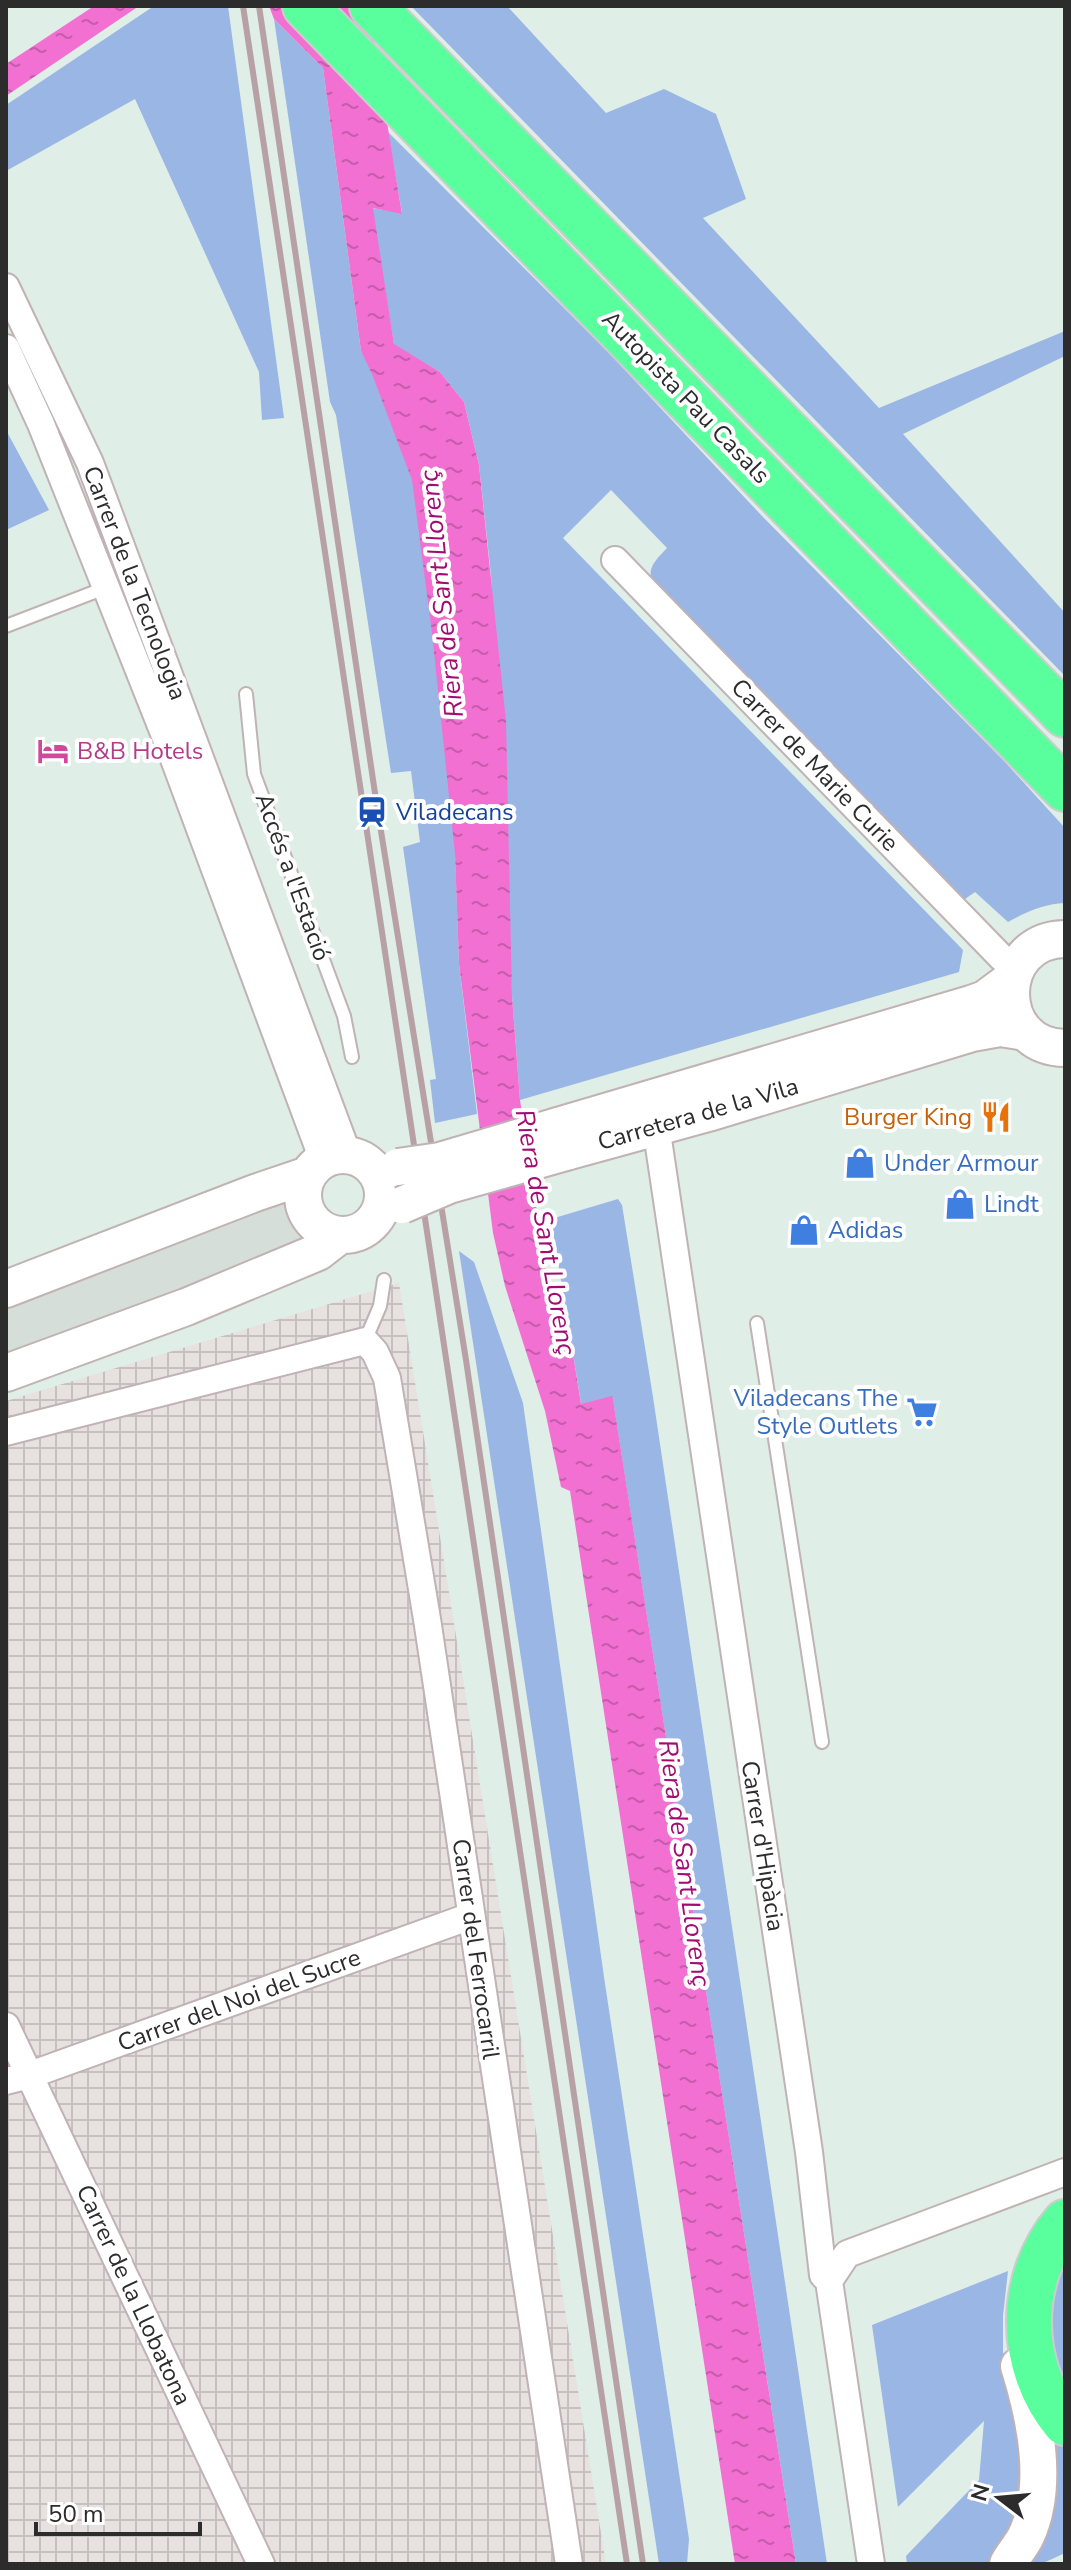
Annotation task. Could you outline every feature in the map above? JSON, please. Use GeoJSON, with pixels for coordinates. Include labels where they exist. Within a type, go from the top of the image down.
{"type":"FeatureCollection","features":[{"type":"Feature","properties":{"kind":"highway","name":"Autopista Pau Casals"},"geometry":{"type":"LineString","coordinates":[[305,6],[1065,789]]}},
{"type":"Feature","properties":{"kind":"highway","name":"Autopista Pau Casals"},"geometry":{"type":"LineString","coordinates":[[372,6],[1065,715]]}},
{"type":"Feature","properties":{"kind":"highway"},"geometry":{"type":"LineString","coordinates":[[1065,2222],[1042,2256],[1028,2313],[1031,2351],[1040,2382],[1065,2423]]}},
{"type":"Feature","properties":{"kind":"street","name":"Carrer de la Tecnologia"},"geometry":{"type":"LineString","coordinates":[[6,287],[90,463],[350,1166]]}},
{"type":"Feature","properties":{"kind":"street","name":"Carrer de la Tecnologia"},"geometry":{"type":"LineString","coordinates":[[6,348],[41,424],[171,751],[350,1166]]}},
{"type":"Feature","properties":{"kind":"street","name":"Carrer de Marie Curie"},"geometry":{"type":"LineString","coordinates":[[615,560],[1002,958],[1014,974]]}},
{"type":"Feature","properties":{"kind":"street","name":"Carretera de la Vila"},"geometry":{"type":"LineString","coordinates":[[389,1212],[562,1139],[985,999],[1014,974],[1034,948],[1046,942],[1065,939]]}},
{"type":"Feature","properties":{"kind":"street"},"geometry":{"type":"LineString","coordinates":[[1014,974],[1010,990],[1013,1013],[1026,1032],[1047,1045],[1065,1048]]}},
{"type":"Feature","properties":{"kind":"street","name":"Carretera de la Vila"},"geometry":{"type":"LineString","coordinates":[[6,1289],[241,1198],[350,1166],[440,1161],[656,1126],[972,1033],[1000,1028],[1026,1032]]}},
{"type":"Feature","properties":{"kind":"street","name":"Carrer d'Hipàcia"},"geometry":{"type":"LineString","coordinates":[[656,1126],[815,2188],[823,2275],[829,2281],[871,2564]]}},
{"type":"Feature","properties":{"kind":"street"},"geometry":{"type":"LineString","coordinates":[[350,1166],[382,1186],[389,1212],[360,1231],[340,1235],[325,1231],[308,1214],[303,1191],[350,1166]]}},
{"type":"Feature","properties":{"kind":"street"},"geometry":{"type":"LineString","coordinates":[[6,1373],[186,1307],[318,1252],[340,1235]]}},
{"type":"Feature","properties":{"kind":"street"},"geometry":{"type":"LineString","coordinates":[[6,1432],[365,1341]]}},
{"type":"Feature","properties":{"kind":"street","name":"Carrer del Ferrocarril"},"geometry":{"type":"LineString","coordinates":[[365,1341],[375,1352],[387,1378],[427,1619],[569,2564]]}},
{"type":"Feature","properties":{"kind":"street","name":"Carrer del Noi del Sucre"},"geometry":{"type":"LineString","coordinates":[[18,2078],[471,1916]]}},
{"type":"Feature","properties":{"kind":"street","name":"Carrer de la Llobatona"},"geometry":{"type":"LineString","coordinates":[[6,2026],[18,2078],[261,2564]]}},
{"type":"Feature","properties":{"kind":"street"},"geometry":{"type":"LineString","coordinates":[[829,2281],[847,2254],[1065,2172]]}},
{"type":"Feature","properties":{"kind":"street"},"geometry":{"type":"LineString","coordinates":[[815,2188],[824,2223],[832,2239],[858,2250]]}},
{"type":"Feature","properties":{"kind":"street"},"geometry":{"type":"LineString","coordinates":[[1008,2564],[1025,2537],[1037,2500],[1037,2447],[1028,2395],[1012,2343],[1016,2278],[1034,2238],[1065,2195]]}},
{"type":"Feature","properties":{"kind":"lane"},"geometry":{"type":"LineString","coordinates":[[6,626],[105,588]]}},
{"type":"Feature","properties":{"kind":"lane","name":"Accés a l'Estació"},"geometry":{"type":"LineString","coordinates":[[246,694],[254,774],[344,1016],[352,1057]]}},
{"type":"Feature","properties":{"kind":"lane"},"geometry":{"type":"LineString","coordinates":[[365,1341],[380,1306],[384,1280]]}},
{"type":"Feature","properties":{"kind":"lane"},"geometry":{"type":"LineString","coordinates":[[757,1323],[822,1742]]}},
{"type":"Feature","properties":{"kind":"shaded area"},"geometry":{"type":"Polygon","coordinates":[[[154,6],[228,6],[284,418],[262,420],[259,372],[135,99],[6,171],[6,105],[154,6]]]}},
{"type":"Feature","properties":{"kind":"shaded area"},"geometry":{"type":"Polygon","coordinates":[[[411,6],[507,6],[606,113],[664,89],[716,114],[746,199],[703,218],[879,408],[1065,331],[1065,356],[903,434],[1065,613],[1065,676],[411,6]]]}},
{"type":"Feature","properties":{"kind":"shaded area"},"geometry":{"type":"Polygon","coordinates":[[[274,19],[323,68],[361,351],[421,456],[449,675],[459,964],[477,1114],[435,1123],[430,1080],[436,1079],[403,847],[420,842],[411,771],[391,773],[336,415],[330,402],[274,19]]]}},
{"type":"Feature","properties":{"kind":"shaded area"},"geometry":{"type":"Polygon","coordinates":[[[388,132],[607,351],[762,516],[1006,763],[1065,828],[1065,903],[1035,909],[1008,922],[975,892],[965,899],[654,586],[651,570],[667,548],[611,490],[563,538],[963,950],[959,972],[520,1100],[491,575],[479,465],[464,402],[440,372],[394,345],[372,208],[402,213],[388,132]]]}},
{"type":"Feature","properties":{"kind":"shaded area"},"geometry":{"type":"Polygon","coordinates":[[[6,430],[49,510],[6,530],[6,430]]]}},
{"type":"Feature","properties":{"kind":"shaded area"},"geometry":{"type":"Polygon","coordinates":[[[283,1196],[300,1230],[302,1243],[6,1361],[6,1299],[283,1196]]]}},
{"type":"Feature","properties":{"kind":"shaded area"},"geometry":{"type":"Polygon","coordinates":[[[618,1199],[622,1205],[653,1397],[827,2564],[796,2564],[614,1407],[583,1415],[551,1219],[618,1199]]]}},
{"type":"Feature","properties":{"kind":"shaded area"},"geometry":{"type":"Polygon","coordinates":[[[459,1251],[474,1262],[523,1403],[604,1977],[689,2539],[687,2564],[659,2564],[459,1251]]]}},
{"type":"Feature","properties":{"kind":"shaded area"},"geometry":{"type":"Polygon","coordinates":[[[399,1283],[606,2564],[6,2564],[6,1401],[399,1283]]]}},
{"type":"Feature","properties":{"kind":"shaded area"},"geometry":{"type":"Polygon","coordinates":[[[1065,2241],[1065,2394],[1051,2367],[1043,2286],[1065,2241]]]}},
{"type":"Feature","properties":{"kind":"shaded area"},"geometry":{"type":"Polygon","coordinates":[[[1008,2271],[1003,2352],[1025,2435],[1015,2514],[990,2564],[907,2564],[906,2556],[979,2480],[984,2421],[898,2507],[872,2325],[1008,2271]]]}},
{"type":"Feature","properties":{"kind":"shaded area"},"geometry":{"type":"Polygon","coordinates":[[[1039,2418],[1065,2434],[1065,2553],[1041,2564],[1017,2564],[1039,2418]]]}},
{"type":"Feature","properties":{"kind":"water"},"geometry":{"type":"Polygon","coordinates":[[[94,6],[139,6],[6,96],[6,64],[94,6]]]}},
{"type":"Feature","properties":{"kind":"water","name":"Riera de Sant Llorenç"},"geometry":{"type":"Polygon","coordinates":[[[269,6],[368,6],[402,214],[373,208],[394,344],[440,372],[464,402],[479,465],[506,721],[512,996],[520,1100],[555,1331],[569,1329],[581,1404],[612,1396],[614,1406],[796,2564],[735,2564],[570,1491],[561,1487],[545,1411],[505,1286],[493,1233],[459,964],[455,854],[412,480],[361,351],[323,68],[274,19],[269,6]]]}},
{"type":"Feature","properties":{"kind":"railway"},"geometry":{"type":"LineString","coordinates":[[243,6],[627,2564]]}},
{"type":"Feature","properties":{"kind":"railway"},"geometry":{"type":"LineString","coordinates":[[259,6],[376,800],[466,1360],[643,2564]]}},
{"type":"Feature","properties":{"kind":"place","name":"B&B Hotels"},"geometry":{"type":"Point","coordinates":[53,751]}},
{"type":"Feature","properties":{"kind":"place","name":"Viladecans"},"geometry":{"type":"Point","coordinates":[372,812]}},
{"type":"Feature","properties":{"kind":"place","name":"Burger King"},"geometry":{"type":"Point","coordinates":[996,1117]}},
{"type":"Feature","properties":{"kind":"place","name":"Under Armour"},"geometry":{"type":"Point","coordinates":[860,1163]}},
{"type":"Feature","properties":{"kind":"place","name":"Lindt"},"geometry":{"type":"Point","coordinates":[960,1204]}},
{"type":"Feature","properties":{"kind":"place","name":"Adidas"},"geometry":{"type":"Point","coordinates":[804,1230]}},
{"type":"Feature","properties":{"kind":"place","name":"Viladecans The Style Outlets"},"geometry":{"type":"Point","coordinates":[922,1412]}}]}
